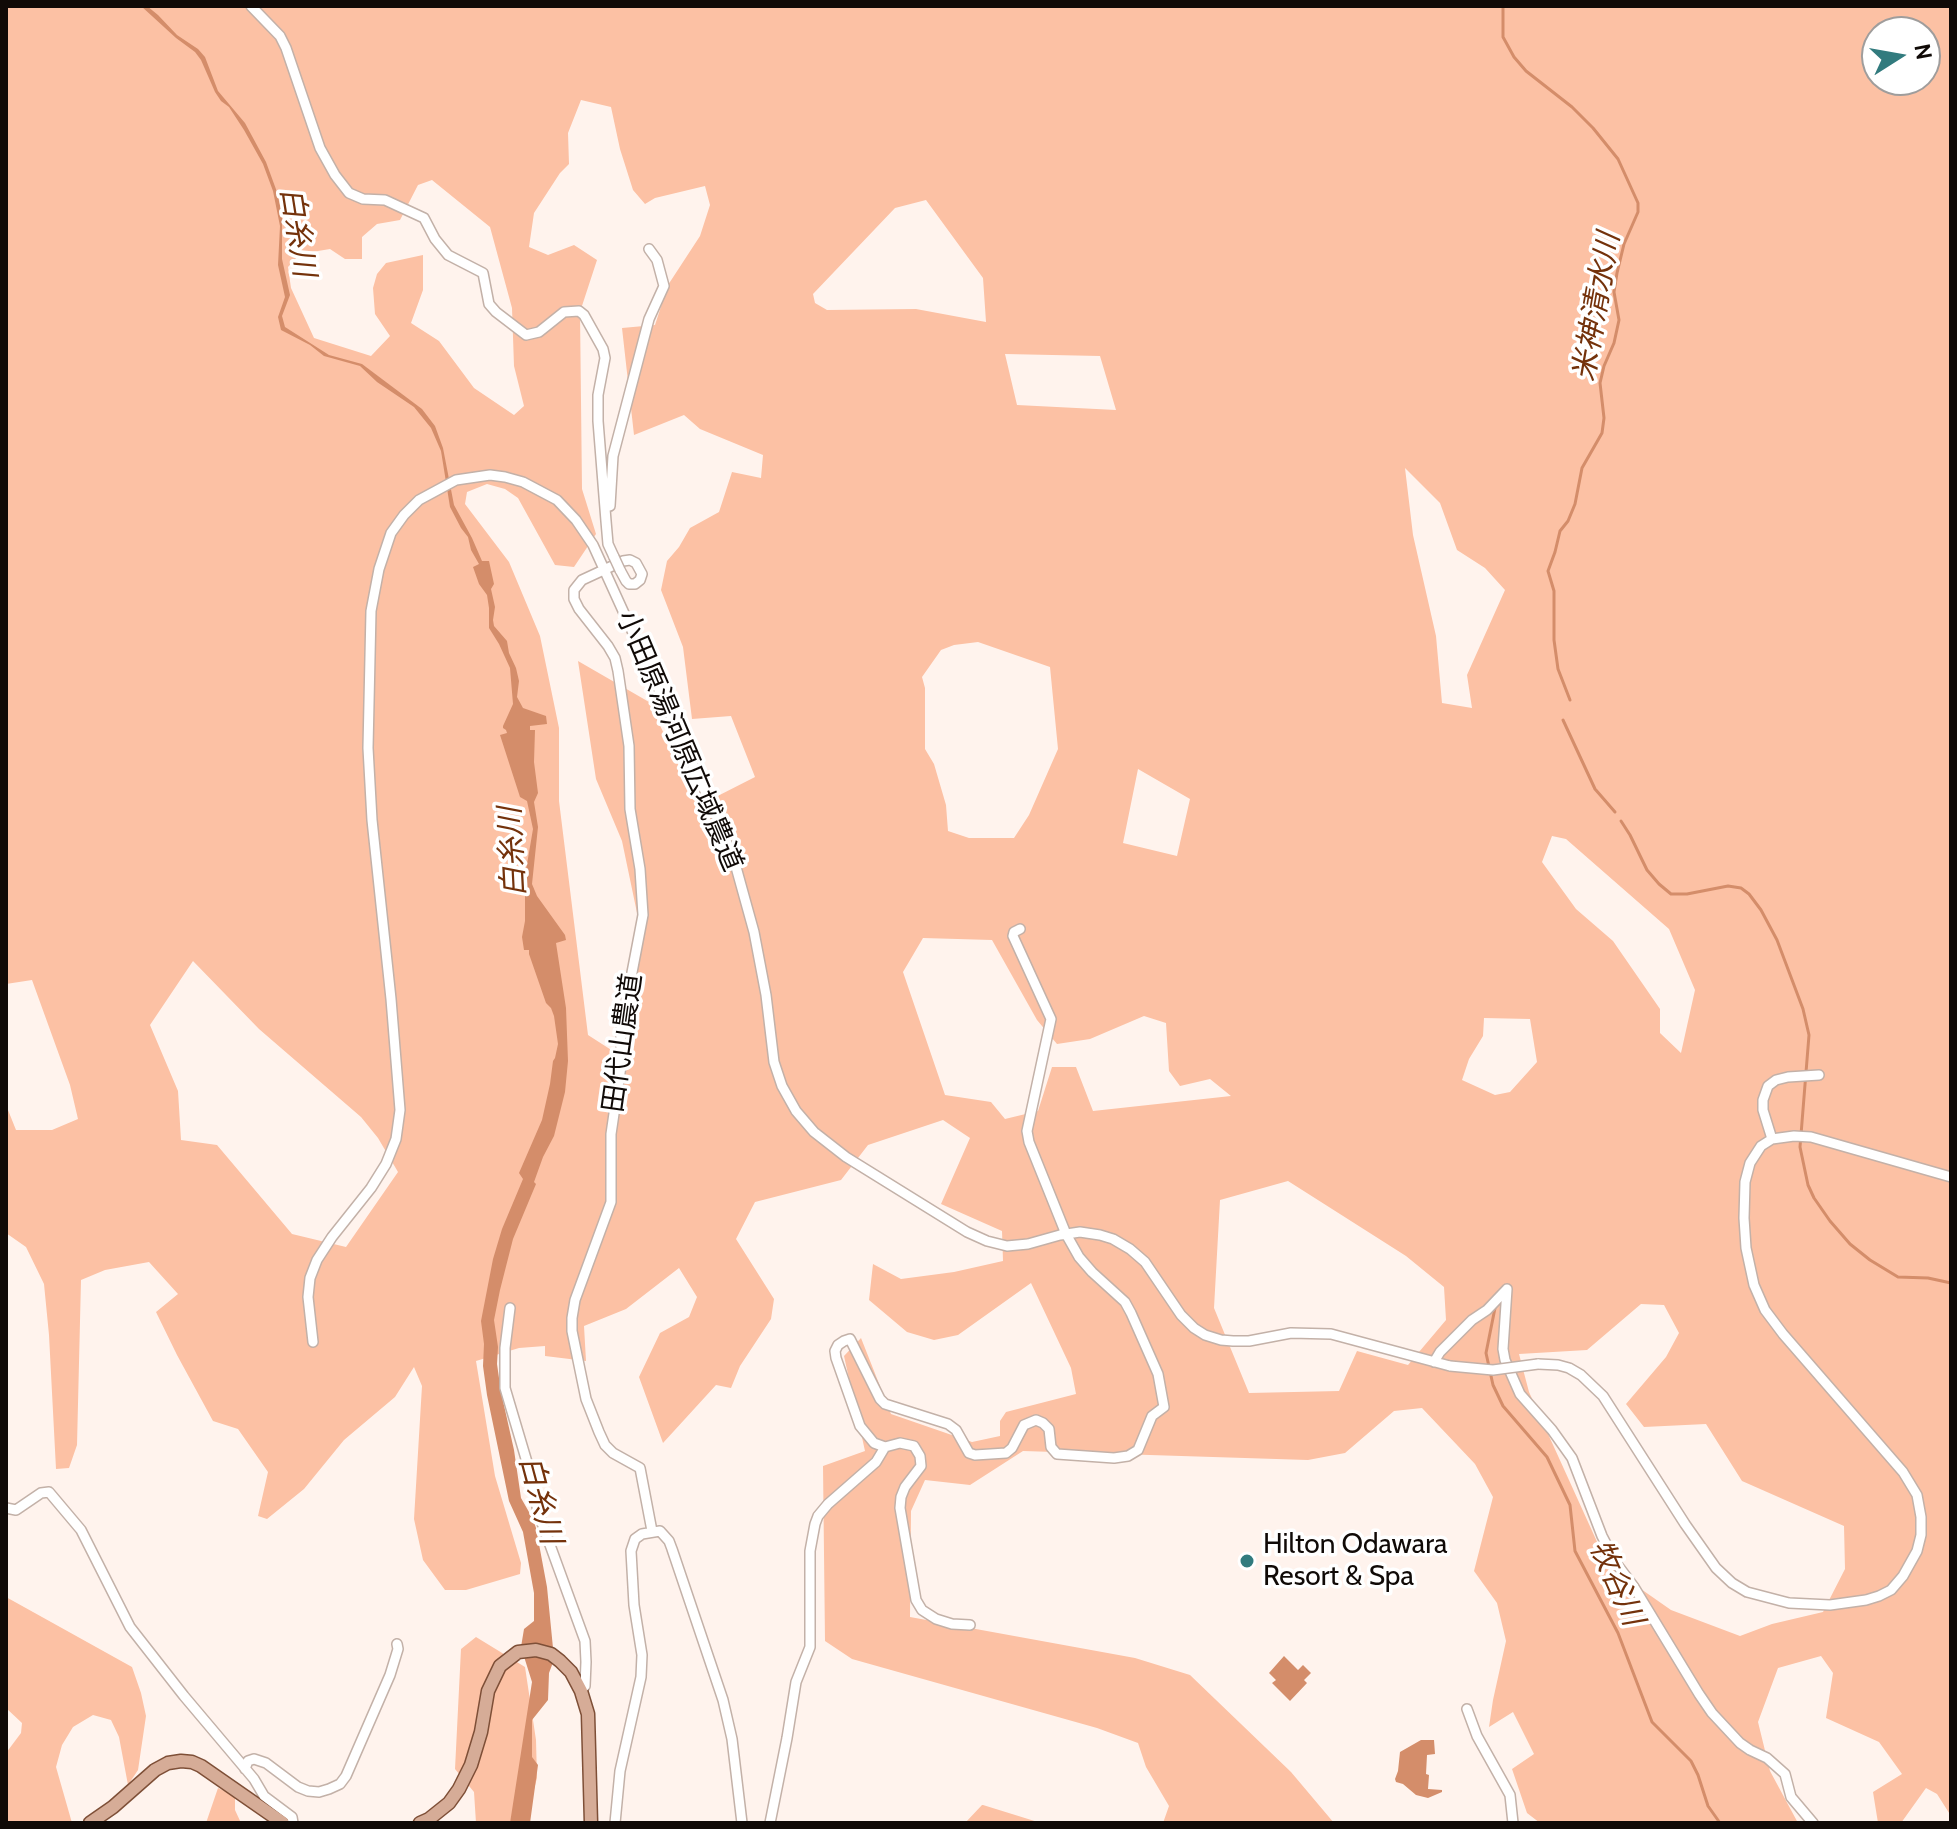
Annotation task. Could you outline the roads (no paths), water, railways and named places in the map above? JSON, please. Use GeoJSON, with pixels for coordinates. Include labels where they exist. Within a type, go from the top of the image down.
{"type":"FeatureCollection","features":[{"type":"Feature","properties":{"kind":"main road"},"geometry":{"type":"LineString","coordinates":[[420,1823],[449,1803],[459,1789],[471,1765],[488,1691],[500,1666],[518,1652],[542,1651],[560,1661],[571,1672],[588,1714],[591,1823]]}},
{"type":"Feature","properties":{"kind":"main road"},"geometry":{"type":"LineString","coordinates":[[90,1823],[155,1770],[181,1761],[201,1766],[283,1823]]}},
{"type":"Feature","properties":{"kind":"street"},"geometry":{"type":"LineString","coordinates":[[251,6],[280,36],[320,148],[349,193],[363,199],[385,200],[424,218],[448,255],[483,273],[489,304],[526,335],[539,332],[564,312],[579,311],[584,315],[605,358],[598,395],[608,544],[614,557],[620,570],[629,584],[635,584],[642,574],[636,563],[630,560],[604,569]]}},
{"type":"Feature","properties":{"kind":"street"},"geometry":{"type":"LineString","coordinates":[[606,521],[613,456],[649,319],[664,286],[657,260],[649,249]]}},
{"type":"Feature","properties":{"kind":"street","name":"小田原湯河原広域農道"},"geometry":{"type":"LineString","coordinates":[[313,1342],[308,1297],[317,1260],[386,1164],[396,1139],[400,1110],[372,820],[368,748],[371,611],[379,569],[391,533],[404,515],[419,500],[441,486],[472,476],[505,477],[523,482],[557,500],[593,545],[719,822],[736,867],[754,932],[774,1062],[782,1086],[796,1111],[814,1132],[846,1157],[977,1237],[1007,1246],[1080,1232],[1100,1235],[1130,1249],[1145,1262],[1181,1315],[1194,1328],[1213,1338],[1249,1341],[1291,1333],[1331,1334],[1450,1366],[1493,1370],[1538,1364],[1569,1368],[1603,1396],[1685,1524],[1716,1568],[1732,1583],[1747,1592],[1789,1603],[1830,1605],[1866,1600],[1891,1590],[1910,1564],[1919,1543],[1921,1517],[1917,1495],[1903,1472],[1783,1334],[1765,1310],[1754,1285],[1746,1248],[1745,1182],[1754,1154],[1772,1139]]}},
{"type":"Feature","properties":{"kind":"street","name":"田代山農道"},"geometry":{"type":"LineString","coordinates":[[604,569],[577,584],[574,599],[608,646],[618,671],[629,746],[630,809],[640,869],[643,915],[621,1030],[621,1066],[611,1134],[611,1202],[575,1300],[572,1331],[586,1399],[599,1432],[613,1453],[640,1468],[652,1531]]}},
{"type":"Feature","properties":{"kind":"street"},"geometry":{"type":"LineString","coordinates":[[970,1625],[936,1619],[922,1610],[916,1600],[900,1508],[905,1487],[921,1466],[920,1456],[914,1446],[900,1443],[885,1447],[874,1443],[860,1426],[836,1358],[838,1345],[850,1339],[885,1404],[948,1424],[956,1430],[969,1453],[975,1455],[1006,1453],[1024,1425],[1036,1420],[1049,1429],[1051,1447],[1057,1454],[1128,1456],[1138,1450],[1152,1416],[1164,1407],[1158,1374],[1125,1302],[1079,1257],[1066,1234],[1029,1142],[1027,1131],[1051,1019],[1013,936],[1020,929]]}},
{"type":"Feature","properties":{"kind":"street"},"geometry":{"type":"LineString","coordinates":[[1816,1075],[1788,1077],[1773,1081],[1768,1086],[1763,1100],[1766,1124],[1772,1139],[1811,1137],[1951,1177]]}},
{"type":"Feature","properties":{"kind":"street"},"geometry":{"type":"LineString","coordinates":[[1434,1362],[1440,1352],[1507,1289],[1505,1360],[1520,1394],[1572,1458],[1611,1555],[1712,1713],[1740,1743],[1767,1758],[1785,1774],[1791,1797],[1813,1823]]}},
{"type":"Feature","properties":{"kind":"street"},"geometry":{"type":"LineString","coordinates":[[510,1308],[505,1348],[505,1388],[532,1479],[538,1512],[585,1641],[585,1686],[581,1691]]}},
{"type":"Feature","properties":{"kind":"street"},"geometry":{"type":"LineString","coordinates":[[770,1823],[796,1682],[810,1647],[810,1551],[815,1524],[828,1504],[876,1462],[885,1447]]}},
{"type":"Feature","properties":{"kind":"street"},"geometry":{"type":"LineString","coordinates":[[6,1508],[16,1510],[41,1493],[49,1492],[81,1530],[130,1627],[254,1779],[264,1796],[292,1817],[293,1823]]}},
{"type":"Feature","properties":{"kind":"street"},"geometry":{"type":"LineString","coordinates":[[615,1823],[620,1771],[641,1677],[642,1655],[634,1605],[631,1551],[635,1539],[652,1531],[660,1531],[669,1541],[723,1700],[732,1739],[742,1823]]}},
{"type":"Feature","properties":{"kind":"street"},"geometry":{"type":"LineString","coordinates":[[245,1769],[248,1761],[254,1759],[266,1763],[308,1791],[319,1792],[340,1784],[390,1675],[397,1644]]}},
{"type":"Feature","properties":{"kind":"street"},"geometry":{"type":"LineString","coordinates":[[1467,1709],[1477,1736],[1510,1795],[1513,1823]]}},
{"type":"Feature","properties":{"kind":"waterway","name":"米神清水川"},"geometry":{"type":"LineString","coordinates":[[1503,6],[1503,37],[1514,57],[1593,128],[1618,159],[1638,203],[1638,212],[1624,244],[1614,292],[1619,320],[1600,383],[1604,418],[1602,433],[1582,468],[1575,504],[1560,531],[1548,571],[1554,591],[1554,640],[1558,669],[1570,700]]}},
{"type":"Feature","properties":{"kind":"waterway","name":"米神清水川"},"geometry":{"type":"LineString","coordinates":[[1563,720],[1595,789],[1615,812]]}},
{"type":"Feature","properties":{"kind":"waterway","name":"米神清水川"},"geometry":{"type":"LineString","coordinates":[[1621,821],[1647,870],[1671,894],[1728,886],[1741,888],[1761,910],[1777,940],[1803,1009],[1809,1035],[1800,1147],[1808,1185],[1830,1221],[1850,1244],[1898,1277],[1951,1283]]}},
{"type":"Feature","properties":{"kind":"waterway","name":"牧谷川"},"geometry":{"type":"LineString","coordinates":[[1495,1308],[1486,1353],[1493,1385],[1503,1406],[1547,1457],[1570,1505],[1575,1551],[1618,1633],[1652,1722],[1691,1761],[1708,1806],[1720,1823]]}},
{"type":"Feature","properties":{"kind":"place","name":"Hilton Odawara Resort & Spa"},"geometry":{"type":"Point","coordinates":[1247,1561]}},
{"type":"Feature","properties":{"kind":"water label","name":"白糸川"},"geometry":{"type":"Point","coordinates":[297,232]}},
{"type":"Feature","properties":{"kind":"water label","name":"白糸川"},"geometry":{"type":"Point","coordinates":[513,852]}},
{"type":"Feature","properties":{"kind":"water label","name":"白糸川"},"geometry":{"type":"Point","coordinates":[540,1500]}}]}
